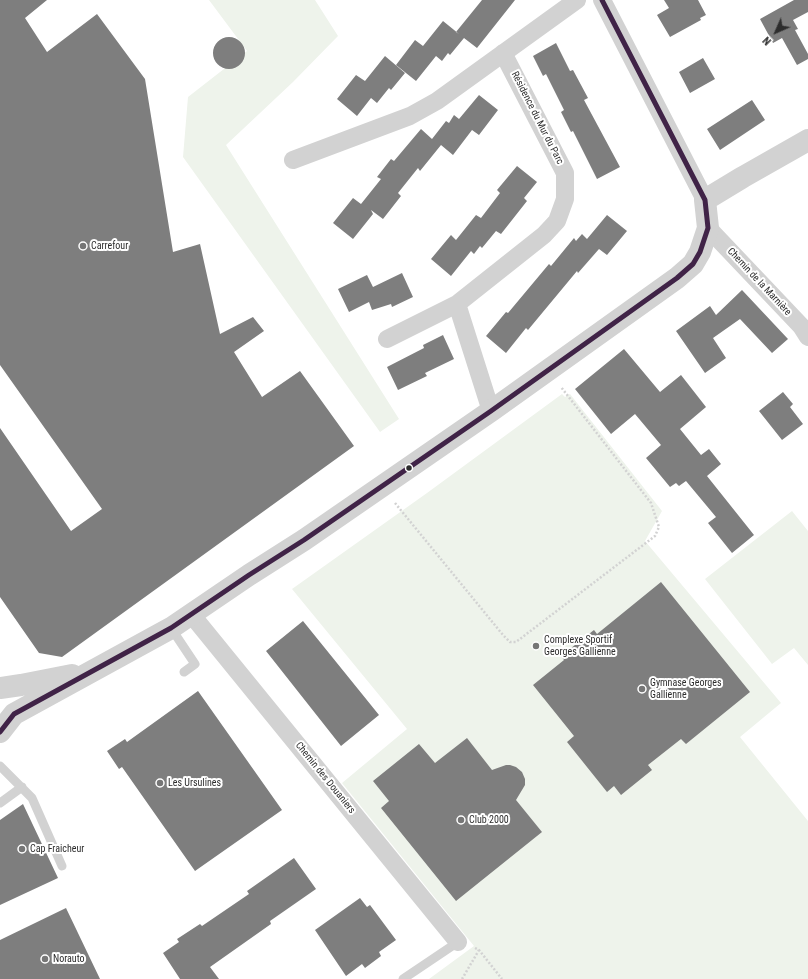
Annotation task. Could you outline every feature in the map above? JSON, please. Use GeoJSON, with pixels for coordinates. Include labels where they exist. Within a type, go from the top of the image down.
{"type":"FeatureCollection","features":[{"type":"Feature","properties":{"kind":"street"},"geometry":{"type":"LineString","coordinates":[[293,160],[410,116],[437,101],[576,0]]}},
{"type":"Feature","properties":{"kind":"street"},"geometry":{"type":"LineString","coordinates":[[0,732],[14,714],[171,628],[384,486],[677,278],[693,264],[700,252],[708,228],[705,200],[602,0]]}},
{"type":"Feature","properties":{"kind":"street","name":"Résidence du Mur du Parc"},"geometry":{"type":"LineString","coordinates":[[387,339],[457,304],[544,235],[557,221],[566,199],[565,173],[503,53]]}},
{"type":"Feature","properties":{"kind":"street"},"geometry":{"type":"LineString","coordinates":[[705,200],[808,140]]}},
{"type":"Feature","properties":{"kind":"street","name":"Chemin de la Marnière"},"geometry":{"type":"LineString","coordinates":[[708,228],[800,326],[808,337]]}},
{"type":"Feature","properties":{"kind":"street"},"geometry":{"type":"LineString","coordinates":[[457,304],[491,411]]}},
{"type":"Feature","properties":{"kind":"street","name":"Chemin des Douaniers"},"geometry":{"type":"LineString","coordinates":[[191,614],[458,942]]}},
{"type":"Feature","properties":{"kind":"street"},"geometry":{"type":"LineString","coordinates":[[0,688],[91,672]]}},
{"type":"Feature","properties":{"kind":"lane"},"geometry":{"type":"LineString","coordinates":[[171,628],[195,664],[184,672]]}},
{"type":"Feature","properties":{"kind":"lane"},"geometry":{"type":"LineString","coordinates":[[0,766],[32,798],[62,866]]}},
{"type":"Feature","properties":{"kind":"lane"},"geometry":{"type":"LineString","coordinates":[[0,803],[22,787]]}},
{"type":"Feature","properties":{"kind":"lane"},"geometry":{"type":"LineString","coordinates":[[403,979],[458,942]]}},
{"type":"Feature","properties":{"kind":"path"},"geometry":{"type":"LineString","coordinates":[[384,486],[403,514],[503,635],[510,642],[516,642],[655,536],[659,527],[651,503],[548,370]]}},
{"type":"Feature","properties":{"kind":"path"},"geometry":{"type":"LineString","coordinates":[[458,942],[479,950],[502,979]]}},
{"type":"Feature","properties":{"kind":"path"},"geometry":{"type":"LineString","coordinates":[[462,979],[479,950]]}},
{"type":"Feature","properties":{"kind":"shaded area"},"geometry":{"type":"Polygon","coordinates":[[[209,0],[315,0],[338,36],[293,82],[226,145],[399,419],[380,432],[183,157],[188,97],[247,51],[209,0]]]}},
{"type":"Feature","properties":{"kind":"shaded area","name":"Complexe Sportif Georges Gallienne"},"geometry":{"type":"Polygon","coordinates":[[[562,394],[565,397],[570,394],[662,511],[645,541],[781,703],[740,737],[808,821],[808,979],[429,979],[474,946],[342,783],[407,729],[292,589],[427,493],[562,394]]]}},
{"type":"Feature","properties":{"kind":"shaded area"},"geometry":{"type":"Polygon","coordinates":[[[792,511],[808,531],[808,665],[794,648],[772,664],[705,579],[792,511]]]}},
{"type":"Feature","properties":{"kind":"building","name":"Carrefour"},"geometry":{"type":"Polygon","coordinates":[[[0,0],[47,0],[25,18],[47,52],[97,14],[145,79],[173,252],[200,244],[220,334],[253,317],[264,331],[234,352],[262,397],[300,371],[354,446],[62,657],[39,653],[0,597],[0,428],[71,531],[102,509],[0,365],[0,0]]]}},
{"type":"Feature","properties":{"kind":"building"},"geometry":{"type":"Polygon","coordinates":[[[482,0],[515,0],[477,48],[464,38],[450,55],[448,53],[442,61],[436,56],[416,81],[396,65],[415,40],[423,46],[443,21],[456,32],[482,0]]]}},
{"type":"Feature","properties":{"kind":"building"},"geometry":{"type":"Polygon","coordinates":[[[664,0],[698,0],[706,15],[700,18],[701,20],[670,37],[657,15],[669,8],[664,0]]]}},
{"type":"Feature","properties":{"kind":"building"},"geometry":{"type":"Polygon","coordinates":[[[794,0],[808,0],[808,12],[793,20],[798,29],[795,30],[808,54],[808,59],[797,65],[782,38],[773,43],[760,19],[794,0]]]}},
{"type":"Feature","properties":{"kind":"building"},"geometry":{"type":"Polygon","coordinates":[[[226,37],[232,37],[242,44],[245,53],[244,59],[238,66],[232,69],[226,69],[216,62],[213,56],[213,50],[220,40],[226,37]]]}},
{"type":"Feature","properties":{"kind":"building"},"geometry":{"type":"Polygon","coordinates":[[[556,43],[570,71],[573,70],[588,98],[584,100],[620,167],[597,179],[573,131],[571,132],[561,112],[564,110],[546,74],[543,76],[533,56],[556,43]]]}},
{"type":"Feature","properties":{"kind":"building"},"geometry":{"type":"Polygon","coordinates":[[[385,56],[405,73],[391,90],[389,88],[377,103],[371,98],[357,116],[337,99],[356,75],[365,81],[385,56]]]}},
{"type":"Feature","properties":{"kind":"building"},"geometry":{"type":"Polygon","coordinates":[[[703,58],[715,79],[690,93],[679,72],[703,58]]]}},
{"type":"Feature","properties":{"kind":"building"},"geometry":{"type":"Polygon","coordinates":[[[479,95],[498,110],[479,135],[472,130],[453,155],[441,145],[420,171],[418,168],[398,193],[401,196],[383,219],[371,210],[373,214],[353,239],[333,223],[353,198],[361,204],[381,179],[377,177],[391,159],[394,161],[421,129],[432,139],[446,121],[449,123],[454,115],[459,119],[479,95]]]}},
{"type":"Feature","properties":{"kind":"building"},"geometry":{"type":"Polygon","coordinates":[[[752,100],[765,120],[720,150],[707,129],[752,100]]]}},
{"type":"Feature","properties":{"kind":"building"},"geometry":{"type":"Polygon","coordinates":[[[517,166],[537,182],[524,198],[527,201],[501,234],[496,231],[482,248],[480,246],[474,254],[471,251],[451,276],[431,259],[451,235],[456,240],[476,215],[481,218],[500,193],[497,190],[517,166]]]}},
{"type":"Feature","properties":{"kind":"building"},"geometry":{"type":"Polygon","coordinates":[[[607,215],[627,231],[607,255],[599,249],[578,273],[577,271],[528,330],[526,328],[506,353],[486,336],[506,312],[508,313],[549,264],[551,266],[574,238],[576,241],[582,234],[587,239],[607,215]]]}},
{"type":"Feature","properties":{"kind":"building"},"geometry":{"type":"Polygon","coordinates":[[[402,273],[413,297],[392,307],[391,304],[372,310],[369,302],[349,312],[338,289],[367,275],[373,287],[402,273]]]}},
{"type":"Feature","properties":{"kind":"building"},"geometry":{"type":"Polygon","coordinates":[[[742,290],[788,339],[772,353],[740,319],[713,338],[726,358],[705,373],[676,331],[710,306],[716,315],[742,290]]]}},
{"type":"Feature","properties":{"kind":"building"},"geometry":{"type":"Polygon","coordinates":[[[443,335],[454,359],[425,373],[427,376],[398,390],[387,367],[424,348],[423,345],[443,335]]]}},
{"type":"Feature","properties":{"kind":"building"},"geometry":{"type":"Polygon","coordinates":[[[624,349],[660,392],[681,375],[706,407],[680,429],[701,455],[709,449],[721,464],[707,476],[754,535],[732,553],[708,523],[716,517],[686,481],[679,486],[676,483],[670,487],[646,458],[661,445],[635,414],[611,434],[575,389],[624,349]]]}},
{"type":"Feature","properties":{"kind":"building"},"geometry":{"type":"Polygon","coordinates":[[[783,392],[793,404],[790,407],[803,424],[782,440],[759,411],[783,392]]]}},
{"type":"Feature","properties":{"kind":"building","name":"Gymnase Georges Gallienne"},"geometry":{"type":"Polygon","coordinates":[[[661,582],[750,692],[686,744],[681,739],[648,765],[652,770],[621,795],[614,786],[607,792],[567,742],[574,736],[533,685],[564,660],[561,656],[594,630],[597,634],[661,582]]]}},
{"type":"Feature","properties":{"kind":"building"},"geometry":{"type":"Polygon","coordinates":[[[303,621],[379,715],[341,746],[266,651],[303,621]]]}},
{"type":"Feature","properties":{"kind":"building"},"geometry":{"type":"Polygon","coordinates":[[[198,691],[282,810],[195,871],[122,767],[119,769],[107,751],[125,739],[127,742],[198,691]]]}},
{"type":"Feature","properties":{"kind":"building","name":"Club 2000"},"geometry":{"type":"Polygon","coordinates":[[[467,738],[492,770],[510,765],[516,767],[522,772],[525,779],[525,785],[516,800],[542,832],[456,901],[381,808],[389,801],[373,781],[419,744],[435,763],[467,738]]]}},
{"type":"Feature","properties":{"kind":"building","name":"Cap Fraicheur"},"geometry":{"type":"Polygon","coordinates":[[[23,804],[58,878],[0,905],[0,820],[23,804]]]}},
{"type":"Feature","properties":{"kind":"building"},"geometry":{"type":"Polygon","coordinates":[[[294,858],[316,889],[270,921],[271,924],[210,967],[219,979],[180,979],[163,953],[179,942],[177,939],[200,924],[202,926],[249,894],[247,891],[294,858]]]}},
{"type":"Feature","properties":{"kind":"building"},"geometry":{"type":"Polygon","coordinates":[[[360,898],[367,907],[370,905],[396,940],[379,952],[381,956],[365,968],[362,964],[346,976],[315,930],[360,898]]]}},
{"type":"Feature","properties":{"kind":"building","name":"Norauto"},"geometry":{"type":"Polygon","coordinates":[[[66,908],[100,979],[0,979],[0,940],[66,908]]]}},
{"type":"Feature","properties":{"kind":"transit line"},"geometry":{"type":"LineString","coordinates":[[0,732],[14,714],[171,628],[304,540],[491,411],[677,278],[693,264],[700,252],[708,228],[705,200],[602,0]]}},
{"type":"Feature","properties":{"kind":"place","name":"Carrefour"},"geometry":{"type":"Point","coordinates":[83,246]}},
{"type":"Feature","properties":{"kind":"place","name":"Complexe Sportif Georges Gallienne"},"geometry":{"type":"Point","coordinates":[536,646]}},
{"type":"Feature","properties":{"kind":"place","name":"Gymnase Georges Gallienne"},"geometry":{"type":"Point","coordinates":[642,689]}},
{"type":"Feature","properties":{"kind":"place","name":"Les Ursulines"},"geometry":{"type":"Point","coordinates":[160,783]}},
{"type":"Feature","properties":{"kind":"place","name":"Club 2000"},"geometry":{"type":"Point","coordinates":[461,820]}},
{"type":"Feature","properties":{"kind":"place","name":"Cap Fraicheur"},"geometry":{"type":"Point","coordinates":[22,849]}},
{"type":"Feature","properties":{"kind":"place","name":"Norauto"},"geometry":{"type":"Point","coordinates":[45,959]}}]}
